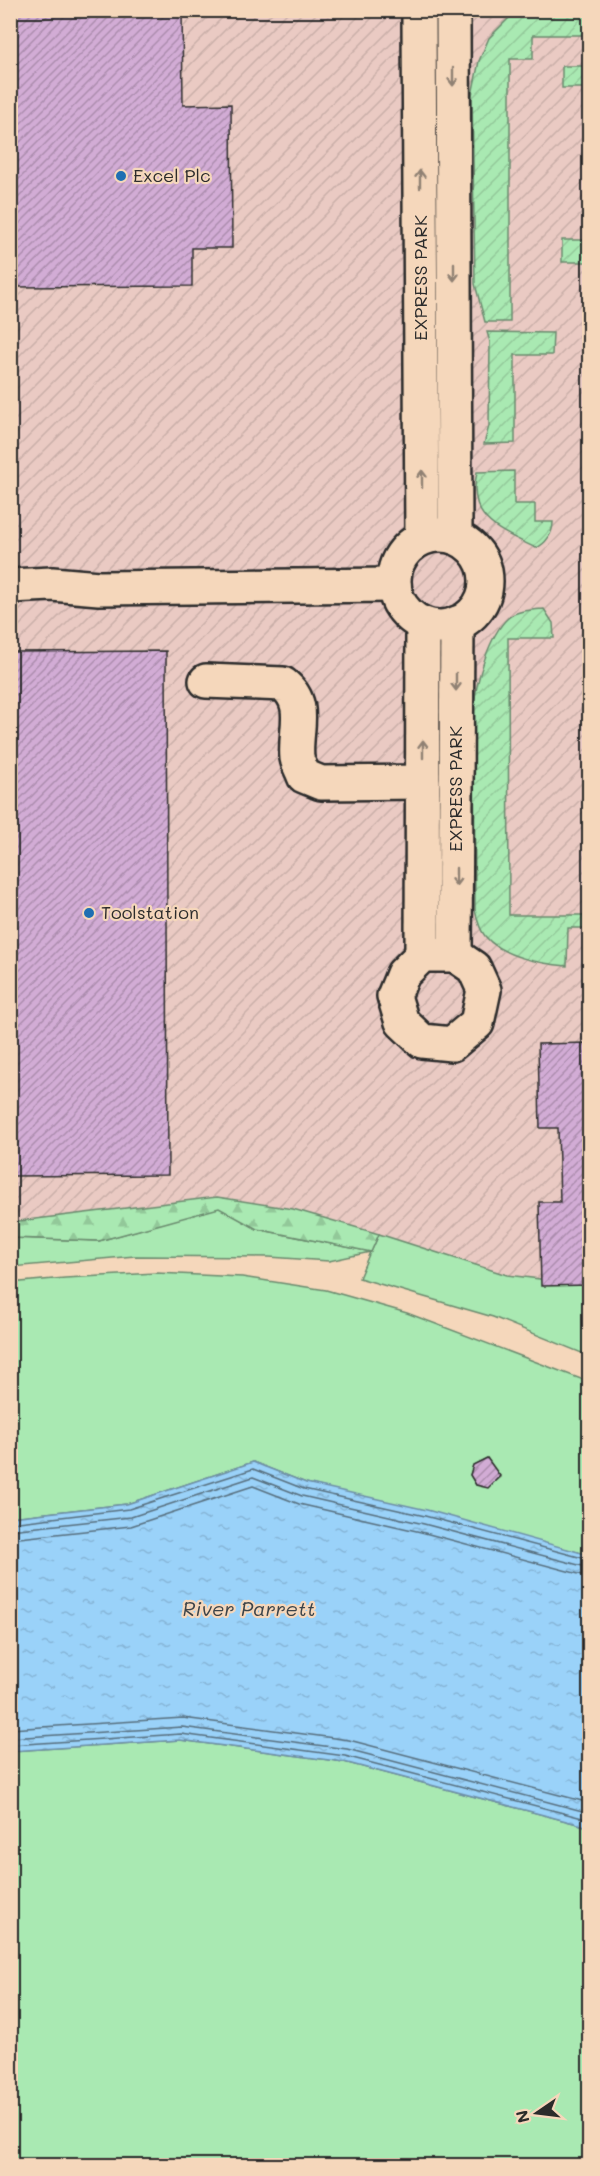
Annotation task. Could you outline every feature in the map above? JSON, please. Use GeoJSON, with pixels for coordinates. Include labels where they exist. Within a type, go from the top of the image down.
{"type":"FeatureCollection","features":[{"type":"Feature","properties":{"kind":"street"},"geometry":{"type":"LineString","coordinates":[[413,14],[441,21],[459,14]]}},
{"type":"Feature","properties":{"kind":"street","name":"EXPRESS PARK"},"geometry":{"type":"LineString","coordinates":[[413,14],[422,538]]}},
{"type":"Feature","properties":{"kind":"street","name":"EXPRESS PARK"},"geometry":{"type":"LineString","coordinates":[[455,537],[459,14]]}},
{"type":"Feature","properties":{"kind":"street"},"geometry":{"type":"LineString","coordinates":[[433,535],[455,537],[476,552],[482,563],[485,576],[484,591],[479,604],[469,616],[457,623],[446,626],[423,624],[412,618],[397,598],[394,585],[395,570],[400,557],[422,538],[433,535]]}},
{"type":"Feature","properties":{"kind":"street"},"geometry":{"type":"LineString","coordinates":[[10,585],[52,584],[111,588],[394,585]]}},
{"type":"Feature","properties":{"kind":"street","name":"EXPRESS PARK"},"geometry":{"type":"LineString","coordinates":[[455,955],[457,623]]}},
{"type":"Feature","properties":{"kind":"street","name":"EXPRESS PARK"},"geometry":{"type":"LineString","coordinates":[[422,955],[423,624]]}},
{"type":"Feature","properties":{"kind":"street"},"geometry":{"type":"LineString","coordinates":[[206,681],[283,684],[293,691],[298,703],[297,760],[304,776],[321,783],[423,782]]}},
{"type":"Feature","properties":{"kind":"street"},"geometry":{"type":"LineString","coordinates":[[422,955],[455,955],[474,968],[484,990],[477,1023],[452,1044],[422,1041],[402,1022],[394,996],[404,974],[422,955]]}},
{"type":"Feature","properties":{"kind":"shaded area"},"geometry":{"type":"Polygon","coordinates":[[[10,11],[589,11],[589,1312],[507,1275],[403,1242],[293,1209],[217,1197],[11,1222],[10,11]]]}},
{"type":"Feature","properties":{"kind":"green space"},"geometry":{"type":"Polygon","coordinates":[[[516,11],[589,11],[589,35],[533,35],[533,59],[510,59],[510,322],[485,322],[475,284],[472,95],[479,61],[489,38],[516,11]]]}},
{"type":"Feature","properties":{"kind":"green space"},"geometry":{"type":"Polygon","coordinates":[[[562,66],[589,66],[589,88],[562,88],[562,66]]]}},
{"type":"Feature","properties":{"kind":"green space"},"geometry":{"type":"Polygon","coordinates":[[[562,240],[589,240],[589,262],[562,262],[562,240]]]}},
{"type":"Feature","properties":{"kind":"green space"},"geometry":{"type":"Polygon","coordinates":[[[487,332],[553,333],[552,355],[515,355],[515,443],[484,444],[489,426],[490,342],[487,332]]]}},
{"type":"Feature","properties":{"kind":"green space"},"geometry":{"type":"Polygon","coordinates":[[[514,471],[514,504],[535,504],[535,522],[553,522],[548,538],[536,548],[499,529],[481,512],[477,501],[475,488],[477,472],[514,471]]]}},
{"type":"Feature","properties":{"kind":"green space"},"geometry":{"type":"Polygon","coordinates":[[[544,609],[553,623],[554,638],[508,638],[509,915],[589,915],[589,928],[568,928],[567,966],[523,958],[501,949],[483,933],[475,910],[474,706],[477,685],[489,647],[508,618],[516,613],[544,609]]]}},
{"type":"Feature","properties":{"kind":"green space"},"geometry":{"type":"Polygon","coordinates":[[[217,1197],[293,1209],[379,1234],[371,1252],[257,1229],[219,1208],[99,1241],[11,1238],[11,1222],[217,1197]]]}},
{"type":"Feature","properties":{"kind":"green space"},"geometry":{"type":"Polygon","coordinates":[[[219,1207],[257,1229],[371,1252],[379,1234],[507,1275],[589,1285],[589,1356],[493,1317],[359,1278],[370,1252],[329,1261],[269,1257],[135,1256],[11,1267],[11,1238],[99,1241],[219,1207]]]}},
{"type":"Feature","properties":{"kind":"green space"},"geometry":{"type":"Polygon","coordinates":[[[156,1273],[242,1277],[326,1290],[407,1313],[589,1382],[589,1555],[306,1483],[253,1462],[127,1504],[11,1517],[10,1283],[156,1273]],[[487,1458],[473,1465],[470,1475],[476,1485],[488,1487],[500,1477],[487,1458]]]}},
{"type":"Feature","properties":{"kind":"green space"},"geometry":{"type":"Polygon","coordinates":[[[180,1740],[344,1762],[589,1827],[589,2165],[11,2166],[11,1751],[180,1740]]]}},
{"type":"Feature","properties":{"kind":"water","name":"River Parrett"},"geometry":{"type":"Polygon","coordinates":[[[253,1462],[306,1483],[427,1510],[589,1555],[589,1827],[344,1762],[180,1740],[11,1751],[11,1517],[127,1504],[253,1462]]]}},
{"type":"Feature","properties":{"kind":"building","name":"Excel Plc"},"geometry":{"type":"Polygon","coordinates":[[[10,10],[182,10],[183,105],[231,104],[232,248],[192,248],[192,286],[10,287],[10,10]]]}},
{"type":"Feature","properties":{"kind":"building","name":"Toolstation"},"geometry":{"type":"Polygon","coordinates":[[[166,651],[168,1175],[10,1176],[10,652],[166,651]]]}},
{"type":"Feature","properties":{"kind":"building"},"geometry":{"type":"Polygon","coordinates":[[[590,1043],[590,1285],[541,1286],[539,1202],[560,1202],[558,1128],[540,1128],[538,1044],[590,1043]]]}},
{"type":"Feature","properties":{"kind":"building"},"geometry":{"type":"Polygon","coordinates":[[[487,1458],[500,1476],[488,1488],[476,1485],[470,1475],[473,1465],[487,1458]]]}},
{"type":"Feature","properties":{"kind":"place","name":"Excel Plc"},"geometry":{"type":"Point","coordinates":[121,176]}},
{"type":"Feature","properties":{"kind":"place","name":"Toolstation"},"geometry":{"type":"Point","coordinates":[89,913]}}]}
